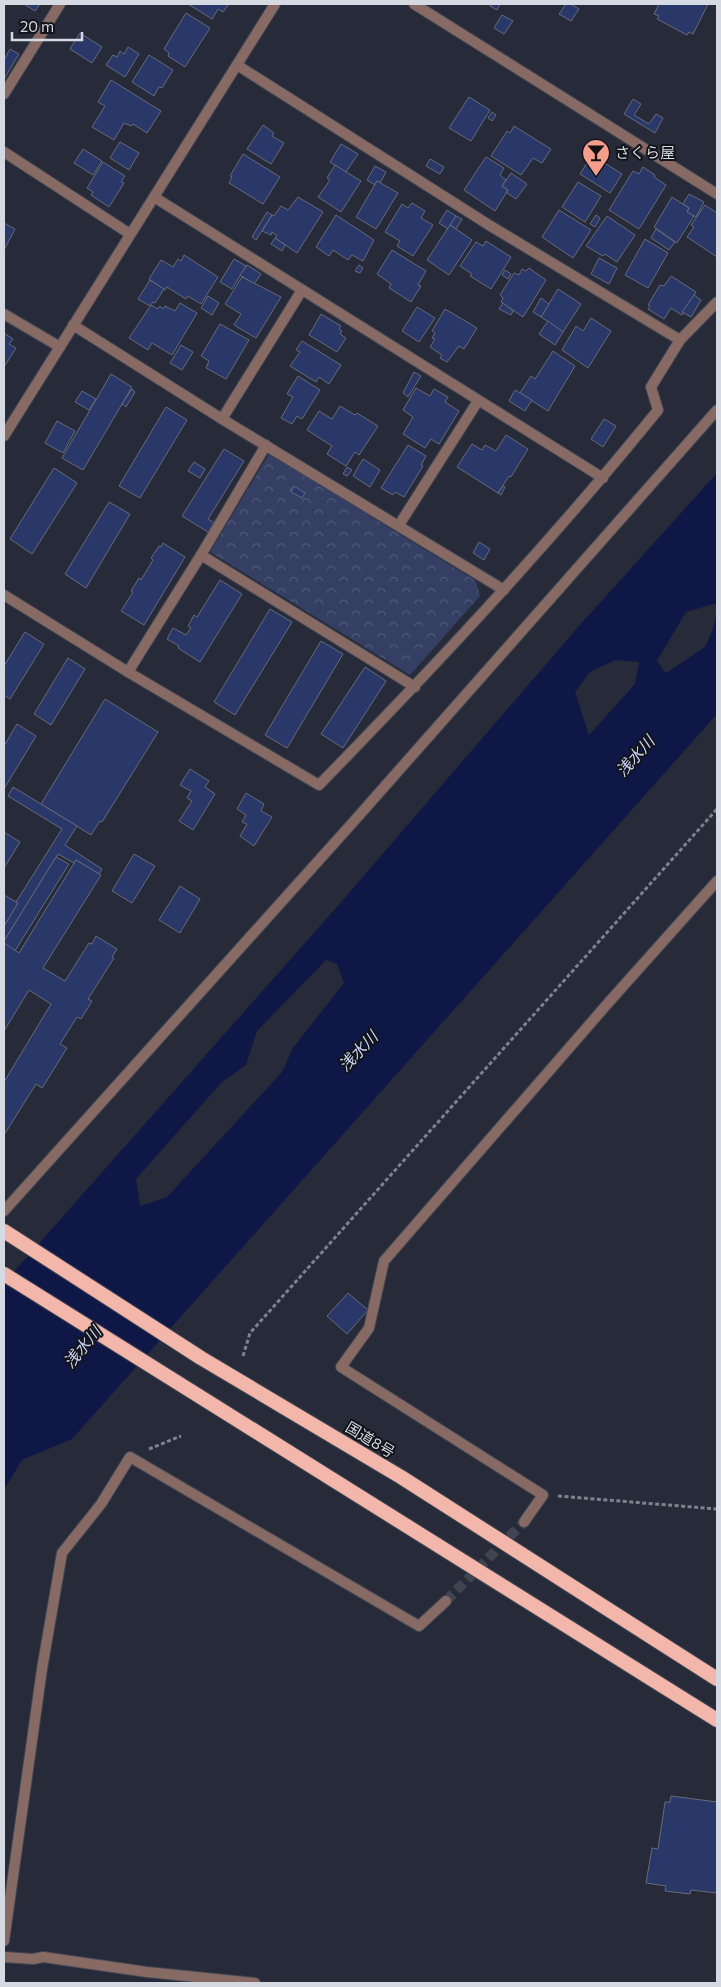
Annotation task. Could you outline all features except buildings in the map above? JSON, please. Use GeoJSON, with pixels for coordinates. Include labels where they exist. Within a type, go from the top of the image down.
{"type":"FeatureCollection","features":[{"type":"Feature","properties":{"kind":"highway","name":"国道8号"},"geometry":{"type":"LineString","coordinates":[[4,1231],[201,1358],[401,1477],[717,1679]]}},
{"type":"Feature","properties":{"kind":"highway"},"geometry":{"type":"LineString","coordinates":[[4,1274],[717,1720]]}},
{"type":"Feature","properties":{"kind":"street"},"geometry":{"type":"LineString","coordinates":[[4,94],[60,4]]}},
{"type":"Feature","properties":{"kind":"street"},"geometry":{"type":"LineString","coordinates":[[4,436],[276,4]]}},
{"type":"Feature","properties":{"kind":"street"},"geometry":{"type":"LineString","coordinates":[[414,4],[717,194]]}},
{"type":"Feature","properties":{"kind":"street"},"geometry":{"type":"LineString","coordinates":[[237,66],[489,225],[680,340]]}},
{"type":"Feature","properties":{"kind":"street"},"geometry":{"type":"LineString","coordinates":[[4,152],[130,234]]}},
{"type":"Feature","properties":{"kind":"street"},"geometry":{"type":"LineString","coordinates":[[154,197],[602,478]]}},
{"type":"Feature","properties":{"kind":"street"},"geometry":{"type":"LineString","coordinates":[[222,419],[302,290]]}},
{"type":"Feature","properties":{"kind":"street"},"geometry":{"type":"LineString","coordinates":[[4,595],[128,672],[319,785],[415,687],[504,590],[602,478],[658,410],[651,387],[680,340],[717,302]]}},
{"type":"Feature","properties":{"kind":"street"},"geometry":{"type":"LineString","coordinates":[[4,314],[60,347]]}},
{"type":"Feature","properties":{"kind":"street"},"geometry":{"type":"LineString","coordinates":[[73,325],[222,419],[504,590]]}},
{"type":"Feature","properties":{"kind":"street"},"geometry":{"type":"LineString","coordinates":[[399,525],[478,401]]}},
{"type":"Feature","properties":{"kind":"street"},"geometry":{"type":"LineString","coordinates":[[4,1211],[355,820],[717,410]]}},
{"type":"Feature","properties":{"kind":"street"},"geometry":{"type":"LineString","coordinates":[[128,672],[201,556],[266,445]]}},
{"type":"Feature","properties":{"kind":"street"},"geometry":{"type":"LineString","coordinates":[[201,556],[415,687]]}},
{"type":"Feature","properties":{"kind":"street"},"geometry":{"type":"LineString","coordinates":[[524,1522],[543,1495],[341,1367],[369,1328],[384,1261],[608,1002],[717,881]]}},
{"type":"Feature","properties":{"kind":"street"},"geometry":{"type":"LineString","coordinates":[[4,1941],[41,1679],[62,1553],[101,1504],[130,1457],[419,1626],[446,1602]]}},
{"type":"Feature","properties":{"kind":"street"},"geometry":{"type":"LineString","coordinates":[[4,1957],[34,1959],[43,1957],[147,1972],[256,1983]]}},
{"type":"Feature","properties":{"kind":"path"},"geometry":{"type":"LineString","coordinates":[[243,1356],[250,1333],[717,809]]}},
{"type":"Feature","properties":{"kind":"path"},"geometry":{"type":"LineString","coordinates":[[130,1457],[180,1436]]}},
{"type":"Feature","properties":{"kind":"path"},"geometry":{"type":"LineString","coordinates":[[543,1495],[717,1509]]}},
{"type":"Feature","properties":{"kind":"green space"},"geometry":{"type":"Polygon","coordinates":[[[269,454],[476,581],[480,596],[410,675],[210,552],[269,454]]]}},
{"type":"Feature","properties":{"kind":"water","name":"浅水川"},"geometry":{"type":"Polygon","coordinates":[[[717,473],[717,603],[686,612],[657,661],[666,673],[705,647],[713,629],[717,609],[717,714],[72,1439],[22,1460],[4,1490],[4,1283],[336,908],[579,626],[717,473]],[[615,660],[590,672],[575,692],[589,735],[635,684],[639,662],[615,660]],[[326,960],[257,1031],[246,1065],[221,1083],[136,1179],[140,1206],[167,1197],[282,1072],[293,1048],[344,983],[337,964],[326,960]]]}},
{"type":"Feature","properties":{"kind":"tunnel"},"geometry":{"type":"LineString","coordinates":[[446,1601],[524,1522]]}},
{"type":"Feature","properties":{"kind":"place","name":"さくら屋"},"geometry":{"type":"Point","coordinates":[596,177]}}]}
